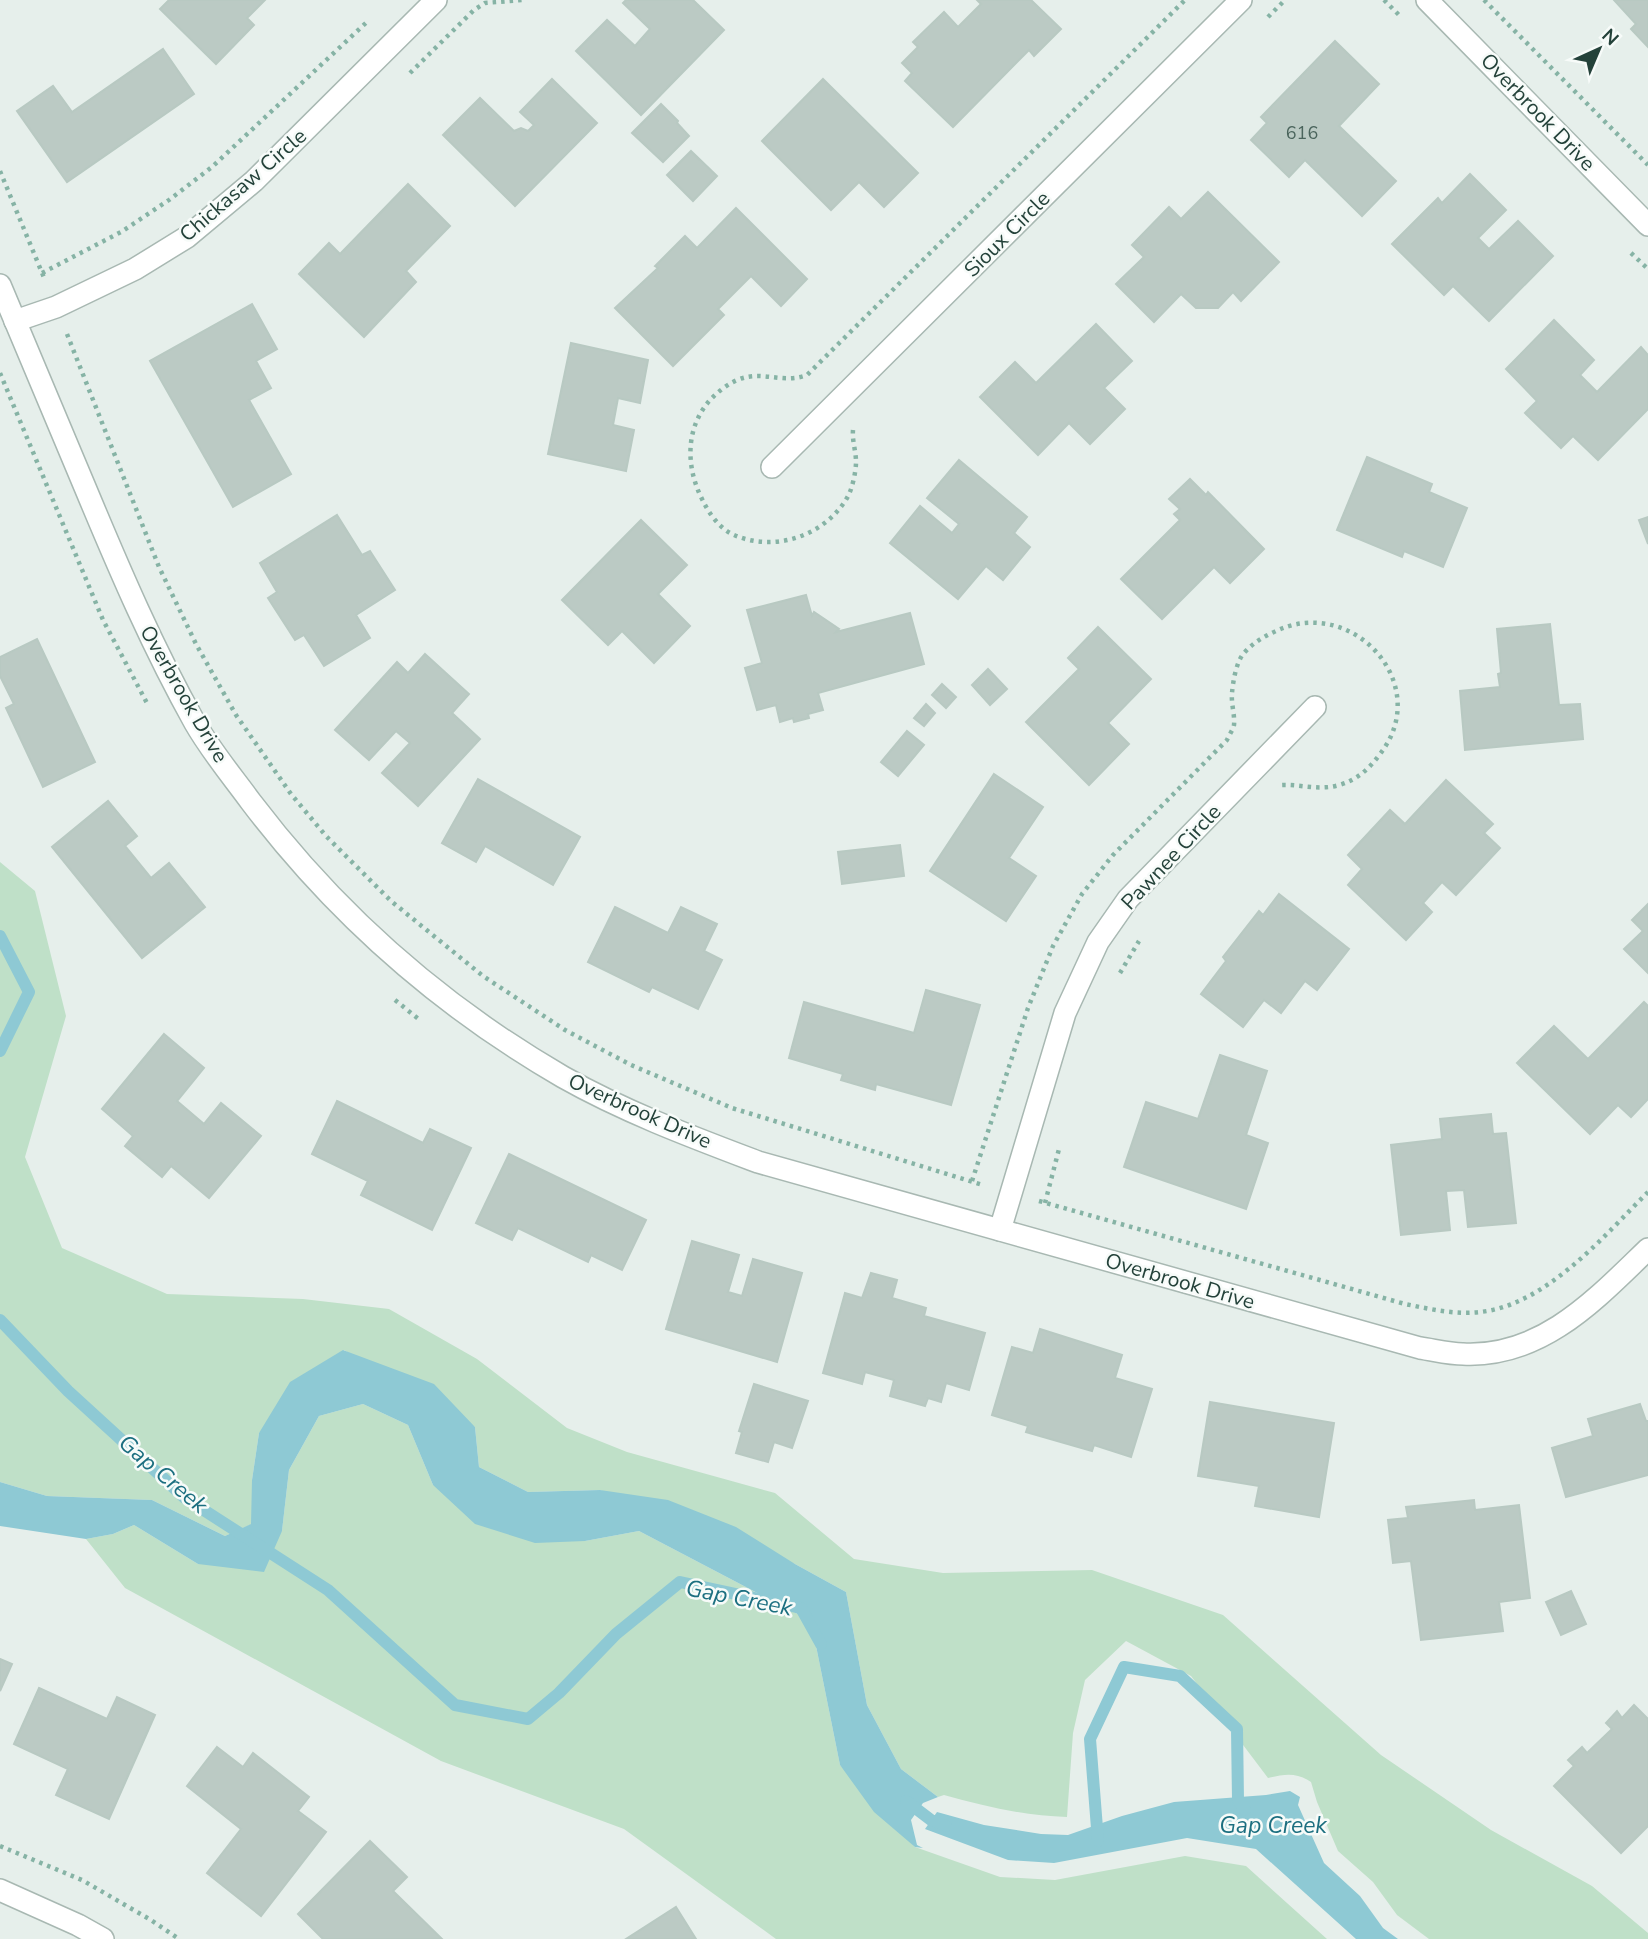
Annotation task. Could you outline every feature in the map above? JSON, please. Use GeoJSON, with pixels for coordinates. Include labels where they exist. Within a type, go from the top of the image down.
{"type":"FeatureCollection","features":[{"type":"Feature","properties":{"kind":"street","name":"Chickasaw Circle"},"geometry":{"type":"LineString","coordinates":[[15,321],[56,307],[135,269],[187,237],[254,181],[436,0]]}},
{"type":"Feature","properties":{"kind":"street","name":"Sioux Circle"},"geometry":{"type":"LineString","coordinates":[[772,467],[1241,0]]}},
{"type":"Feature","properties":{"kind":"street","name":"Overbrook Drive"},"geometry":{"type":"LineString","coordinates":[[1427,0],[1648,225]]}},
{"type":"Feature","properties":{"kind":"street","name":"Overbrook Drive"},"geometry":{"type":"LineString","coordinates":[[0,285],[159,658],[197,726],[226,769],[279,839],[338,904],[415,976],[477,1023],[565,1078],[668,1128],[758,1162],[1420,1348],[1463,1354],[1523,1345],[1555,1330],[1583,1311],[1648,1249]]}},
{"type":"Feature","properties":{"kind":"street","name":"Pawnee Circle"},"geometry":{"type":"LineString","coordinates":[[1000,1230],[1065,1013],[1098,942],[1128,899],[1315,707]]}},
{"type":"Feature","properties":{"kind":"street"},"geometry":{"type":"LineString","coordinates":[[0,1889],[103,1939]]}},
{"type":"Feature","properties":{"kind":"path"},"geometry":{"type":"LineString","coordinates":[[1484,0],[1648,165]]}},
{"type":"Feature","properties":{"kind":"path"},"geometry":{"type":"LineString","coordinates":[[42,273],[121,232],[212,167],[370,19]]}},
{"type":"Feature","properties":{"kind":"path"},"geometry":{"type":"LineString","coordinates":[[0,171],[159,567],[196,644],[236,715],[290,794],[326,836],[391,901],[483,976],[565,1030],[631,1065],[732,1108],[1011,1193],[1405,1304],[1453,1313],[1482,1312],[1509,1305],[1535,1292],[1561,1275],[1597,1244],[1648,1192]]}},
{"type":"Feature","properties":{"kind":"path"},"geometry":{"type":"LineString","coordinates":[[0,373],[103,620],[152,711]]}},
{"type":"Feature","properties":{"kind":"path"},"geometry":{"type":"LineString","coordinates":[[388,994],[428,1026]]}},
{"type":"Feature","properties":{"kind":"path"},"geometry":{"type":"LineString","coordinates":[[0,1846],[82,1880],[179,1939]]}},
{"type":"Feature","properties":{"kind":"green space"},"geometry":{"type":"Polygon","coordinates":[[[0,862],[35,891],[66,1016],[25,1157],[62,1248],[167,1294],[303,1299],[389,1309],[477,1359],[567,1428],[627,1452],[775,1493],[854,1559],[943,1573],[1092,1570],[1223,1615],[1381,1755],[1491,1830],[1592,1886],[1648,1933],[1648,1939],[1429,1939],[1397,1915],[1373,1882],[1338,1851],[1311,1782],[1290,1775],[1268,1778],[1191,1676],[1126,1641],[1085,1680],[1073,1733],[1067,1817],[1005,1810],[944,1795],[938,1797],[901,1769],[867,1705],[846,1592],[795,1564],[600,1490],[528,1492],[479,1467],[475,1427],[344,1350],[259,1433],[252,1480],[252,1524],[225,1536],[152,1500],[47,1496],[0,1482],[0,862]]]}},
{"type":"Feature","properties":{"kind":"green space"},"geometry":{"type":"Polygon","coordinates":[[[363,1404],[408,1425],[433,1485],[585,1541],[639,1531],[811,1621],[840,1765],[915,1847],[1000,1877],[1055,1880],[1185,1856],[1246,1866],[1327,1939],[776,1939],[624,1829],[441,1761],[125,1588],[86,1539],[113,1534],[134,1525],[198,1564],[282,1531],[289,1470],[319,1416],[363,1404]]]}},
{"type":"Feature","properties":{"kind":"water"},"geometry":{"type":"Polygon","coordinates":[[[343,1350],[434,1384],[475,1427],[479,1467],[528,1492],[600,1490],[668,1500],[736,1527],[846,1592],[867,1705],[901,1769],[938,1797],[923,1803],[911,1820],[917,1845],[923,1848],[915,1847],[874,1812],[840,1765],[811,1621],[639,1531],[585,1541],[535,1543],[475,1524],[433,1485],[408,1425],[363,1404],[319,1416],[289,1470],[282,1531],[264,1572],[198,1564],[134,1525],[113,1534],[86,1539],[0,1526],[0,1482],[47,1496],[152,1500],[225,1536],[251,1524],[252,1480],[259,1433],[290,1382],[343,1350]]]}},
{"type":"Feature","properties":{"kind":"water","name":"Gap Creek"},"geometry":{"type":"Polygon","coordinates":[[[1290,1791],[1300,1797],[1298,1805],[1324,1863],[1360,1896],[1383,1928],[1398,1939],[1356,1939],[1256,1849],[1187,1838],[1054,1863],[1008,1860],[925,1829],[937,1812],[984,1825],[1041,1834],[1068,1835],[1174,1802],[1290,1791]]]}},
{"type":"Feature","properties":{"kind":"building"},"geometry":{"type":"Polygon","coordinates":[[[169,0],[265,0],[247,18],[254,25],[216,64],[160,9],[169,0]]]}},
{"type":"Feature","properties":{"kind":"building"},"geometry":{"type":"Polygon","coordinates":[[[626,0],[693,0],[724,30],[641,115],[576,51],[607,20],[635,46],[650,29],[623,3],[626,0]]]}},
{"type":"Feature","properties":{"kind":"building"},"geometry":{"type":"Polygon","coordinates":[[[977,0],[1031,0],[1061,29],[1034,56],[1029,50],[953,127],[905,81],[912,73],[902,63],[918,47],[913,42],[944,12],[958,27],[981,4],[977,0]]]}},
{"type":"Feature","properties":{"kind":"building"},"geometry":{"type":"Polygon","coordinates":[[[1614,0],[1648,0],[1648,47],[1631,29],[1636,24],[1614,0]]]}},
{"type":"Feature","properties":{"kind":"building"},"geometry":{"type":"Polygon","coordinates":[[[1335,41],[1379,84],[1339,126],[1396,181],[1362,216],[1305,160],[1289,177],[1251,140],[1267,123],[1261,117],[1335,41]]]}},
{"type":"Feature","properties":{"kind":"building"},"geometry":{"type":"Polygon","coordinates":[[[163,49],[194,94],[67,182],[17,111],[53,86],[72,112],[163,49]]]}},
{"type":"Feature","properties":{"kind":"building"},"geometry":{"type":"Polygon","coordinates":[[[552,79],[597,123],[515,206],[443,135],[480,98],[514,131],[521,128],[528,131],[534,125],[520,112],[552,79]]]}},
{"type":"Feature","properties":{"kind":"building"},"geometry":{"type":"Polygon","coordinates":[[[823,79],[918,173],[884,207],[859,182],[831,210],[762,141],[823,79]]]}},
{"type":"Feature","properties":{"kind":"building"},"geometry":{"type":"Polygon","coordinates":[[[661,104],[689,136],[663,162],[632,133],[661,104]]]}},
{"type":"Feature","properties":{"kind":"building"},"geometry":{"type":"Polygon","coordinates":[[[691,151],[717,176],[693,201],[667,175],[691,151]]]}},
{"type":"Feature","properties":{"kind":"building"},"geometry":{"type":"Polygon","coordinates":[[[1470,174],[1506,210],[1478,238],[1489,249],[1518,221],[1553,256],[1489,321],[1453,286],[1444,295],[1392,244],[1438,198],[1442,203],[1470,174]]]}},
{"type":"Feature","properties":{"kind":"building"},"geometry":{"type":"Polygon","coordinates":[[[408,184],[450,226],[406,271],[416,282],[364,337],[299,274],[329,243],[340,254],[408,184]]]}},
{"type":"Feature","properties":{"kind":"building"},"geometry":{"type":"Polygon","coordinates":[[[1208,192],[1279,262],[1241,301],[1233,292],[1218,308],[1196,308],[1181,294],[1154,322],[1116,284],[1144,257],[1132,245],[1169,207],[1181,219],[1208,192]]]}},
{"type":"Feature","properties":{"kind":"building"},"geometry":{"type":"Polygon","coordinates":[[[736,208],[807,279],[781,306],[751,276],[718,309],[724,315],[673,366],[615,308],[658,268],[655,266],[685,236],[697,248],[736,208]]]}},
{"type":"Feature","properties":{"kind":"building"},"geometry":{"type":"Polygon","coordinates":[[[252,304],[277,349],[256,361],[271,388],[249,400],[291,474],[233,507],[150,361],[252,304]]]}},
{"type":"Feature","properties":{"kind":"building"},"geometry":{"type":"Polygon","coordinates":[[[1554,320],[1594,360],[1580,375],[1597,392],[1641,347],[1648,355],[1648,409],[1598,460],[1573,436],[1561,448],[1525,413],[1537,401],[1506,369],[1554,320]]]}},
{"type":"Feature","properties":{"kind":"building"},"geometry":{"type":"Polygon","coordinates":[[[1096,324],[1132,361],[1104,388],[1125,409],[1090,444],[1069,423],[1038,455],[980,397],[1015,362],[1036,383],[1096,324]]]}},
{"type":"Feature","properties":{"kind":"building"},"geometry":{"type":"Polygon","coordinates":[[[571,343],[648,360],[640,403],[618,398],[613,425],[634,430],[626,471],[548,454],[571,343]]]}},
{"type":"Feature","properties":{"kind":"building"},"geometry":{"type":"Polygon","coordinates":[[[1367,457],[1432,484],[1429,492],[1467,508],[1443,567],[1404,551],[1402,557],[1337,530],[1367,457]]]}},
{"type":"Feature","properties":{"kind":"building"},"geometry":{"type":"Polygon","coordinates":[[[959,460],[1027,517],[1014,533],[1030,547],[1003,580],[986,566],[958,599],[890,543],[920,506],[952,533],[959,524],[927,498],[959,460]]]}},
{"type":"Feature","properties":{"kind":"building"},"geometry":{"type":"Polygon","coordinates":[[[1190,479],[1206,495],[1208,492],[1264,549],[1230,583],[1214,567],[1162,619],[1121,579],[1180,520],[1174,514],[1180,509],[1169,499],[1190,479]]]}},
{"type":"Feature","properties":{"kind":"building"},"geometry":{"type":"Polygon","coordinates":[[[337,515],[362,555],[370,551],[395,590],[356,615],[370,638],[324,666],[304,635],[295,640],[268,598],[277,592],[260,563],[337,515]]]}},
{"type":"Feature","properties":{"kind":"building"},"geometry":{"type":"Polygon","coordinates":[[[1648,517],[1648,544],[1639,520],[1648,517]]]}},
{"type":"Feature","properties":{"kind":"building"},"geometry":{"type":"Polygon","coordinates":[[[641,520],[687,565],[658,594],[690,626],[654,663],[622,631],[608,645],[562,600],[641,520]]]}},
{"type":"Feature","properties":{"kind":"building"},"geometry":{"type":"Polygon","coordinates":[[[806,595],[812,616],[814,612],[839,629],[836,632],[910,613],[924,664],[818,693],[823,710],[808,714],[809,718],[794,722],[793,718],[780,722],[776,705],[757,710],[745,668],[762,663],[747,610],[806,595]]]}},
{"type":"Feature","properties":{"kind":"building"},"geometry":{"type":"Polygon","coordinates":[[[1550,624],[1559,705],[1580,704],[1583,739],[1465,750],[1460,691],[1500,687],[1497,629],[1550,624]]]}},
{"type":"Feature","properties":{"kind":"building"},"geometry":{"type":"Polygon","coordinates":[[[1098,627],[1151,679],[1108,723],[1129,744],[1089,785],[1026,722],[1079,669],[1068,658],[1098,627]]]}},
{"type":"Feature","properties":{"kind":"building"},"geometry":{"type":"Polygon","coordinates":[[[37,639],[95,762],[43,787],[6,708],[14,704],[0,676],[0,657],[37,639]]]}},
{"type":"Feature","properties":{"kind":"building"},"geometry":{"type":"Polygon","coordinates":[[[425,654],[469,694],[452,713],[480,739],[418,806],[382,773],[410,743],[396,731],[369,760],[335,730],[397,662],[408,673],[425,654]]]}},
{"type":"Feature","properties":{"kind":"building"},"geometry":{"type":"Polygon","coordinates":[[[988,669],[1007,689],[990,705],[972,685],[988,669]]]}},
{"type":"Feature","properties":{"kind":"building"},"geometry":{"type":"Polygon","coordinates":[[[942,684],[956,697],[946,708],[932,695],[942,684]]]}},
{"type":"Feature","properties":{"kind":"building"},"geometry":{"type":"Polygon","coordinates":[[[926,704],[935,713],[924,726],[914,718],[926,704]]]}},
{"type":"Feature","properties":{"kind":"building"},"geometry":{"type":"Polygon","coordinates":[[[907,731],[924,745],[898,776],[881,762],[907,731]]]}},
{"type":"Feature","properties":{"kind":"building"},"geometry":{"type":"Polygon","coordinates":[[[994,774],[1043,807],[1009,858],[1036,876],[1006,921],[930,871],[994,774]]]}},
{"type":"Feature","properties":{"kind":"building"},"geometry":{"type":"Polygon","coordinates":[[[478,779],[580,837],[553,885],[485,846],[476,862],[442,843],[478,779]]]}},
{"type":"Feature","properties":{"kind":"building"},"geometry":{"type":"Polygon","coordinates":[[[1446,780],[1493,824],[1484,833],[1500,848],[1456,895],[1442,882],[1423,903],[1432,912],[1406,940],[1348,885],[1362,869],[1348,855],[1390,810],[1405,824],[1446,780]]]}},
{"type":"Feature","properties":{"kind":"building"},"geometry":{"type":"Polygon","coordinates":[[[108,801],[137,836],[125,846],[151,878],[169,863],[205,907],[142,958],[52,847],[108,801]]]}},
{"type":"Feature","properties":{"kind":"building"},"geometry":{"type":"Polygon","coordinates":[[[900,845],[904,876],[842,884],[838,852],[900,845]]]}},
{"type":"Feature","properties":{"kind":"building"},"geometry":{"type":"Polygon","coordinates":[[[1279,894],[1349,949],[1317,990],[1305,981],[1281,1013],[1264,1000],[1243,1027],[1201,994],[1226,961],[1223,957],[1259,911],[1263,915],[1279,894]]]}},
{"type":"Feature","properties":{"kind":"building"},"geometry":{"type":"Polygon","coordinates":[[[1648,904],[1648,973],[1624,949],[1643,931],[1632,920],[1648,904]]]}},
{"type":"Feature","properties":{"kind":"building"},"geometry":{"type":"Polygon","coordinates":[[[615,907],[668,933],[681,907],[717,924],[704,951],[722,960],[698,1009],[652,987],[649,992],[588,962],[615,907]]]}},
{"type":"Feature","properties":{"kind":"building"},"geometry":{"type":"Polygon","coordinates":[[[926,990],[980,1005],[951,1105],[876,1084],[875,1090],[841,1080],[843,1074],[789,1058],[804,1002],[914,1033],[926,990]]]}},
{"type":"Feature","properties":{"kind":"building"},"geometry":{"type":"Polygon","coordinates":[[[1644,1002],[1648,1006],[1648,1099],[1631,1117],[1618,1105],[1590,1134],[1517,1063],[1554,1026],[1588,1059],[1644,1002]]]}},
{"type":"Feature","properties":{"kind":"building"},"geometry":{"type":"Polygon","coordinates":[[[164,1034],[204,1068],[177,1101],[204,1124],[221,1103],[261,1136],[209,1198],[171,1166],[162,1177],[125,1146],[133,1136],[102,1109],[164,1034]]]}},
{"type":"Feature","properties":{"kind":"building"},"geometry":{"type":"Polygon","coordinates":[[[1220,1055],[1267,1071],[1246,1135],[1268,1143],[1246,1209],[1124,1167],[1146,1102],[1198,1119],[1220,1055]]]}},
{"type":"Feature","properties":{"kind":"building"},"geometry":{"type":"Polygon","coordinates":[[[337,1101],[423,1143],[430,1129],[471,1148],[432,1230],[361,1195],[368,1181],[312,1154],[337,1101]]]}},
{"type":"Feature","properties":{"kind":"building"},"geometry":{"type":"Polygon","coordinates":[[[1491,1114],[1493,1134],[1506,1133],[1516,1223],[1468,1227],[1464,1190],[1446,1191],[1450,1230],[1401,1235],[1391,1145],[1442,1139],[1440,1119],[1491,1114]]]}},
{"type":"Feature","properties":{"kind":"building"},"geometry":{"type":"Polygon","coordinates":[[[509,1154],[646,1220],[622,1270],[591,1255],[588,1262],[518,1228],[512,1240],[476,1223],[509,1154]]]}},
{"type":"Feature","properties":{"kind":"building"},"geometry":{"type":"Polygon","coordinates":[[[692,1241],[739,1255],[728,1292],[742,1296],[753,1259],[802,1273],[777,1362],[666,1329],[692,1241]]]}},
{"type":"Feature","properties":{"kind":"building"},"geometry":{"type":"Polygon","coordinates":[[[871,1273],[897,1280],[892,1298],[926,1308],[924,1316],[985,1333],[969,1390],[946,1383],[941,1402],[928,1398],[925,1406],[890,1396],[894,1380],[865,1372],[862,1384],[823,1373],[845,1293],[862,1298],[871,1273]]]}},
{"type":"Feature","properties":{"kind":"building"},"geometry":{"type":"Polygon","coordinates":[[[1040,1329],[1122,1355],[1115,1378],[1152,1389],[1131,1457],[1094,1445],[1092,1451],[1026,1432],[1028,1426],[992,1415],[1012,1347],[1033,1353],[1040,1329]]]}},
{"type":"Feature","properties":{"kind":"building"},"geometry":{"type":"Polygon","coordinates":[[[754,1384],[808,1401],[792,1448],[774,1442],[768,1462],[736,1453],[742,1432],[739,1431],[754,1384]]]}},
{"type":"Feature","properties":{"kind":"building"},"geometry":{"type":"Polygon","coordinates":[[[1210,1402],[1334,1423],[1319,1517],[1255,1506],[1259,1486],[1198,1476],[1210,1402]]]}},
{"type":"Feature","properties":{"kind":"building"},"geometry":{"type":"Polygon","coordinates":[[[1640,1404],[1648,1421],[1648,1475],[1566,1497],[1552,1448],[1593,1436],[1588,1419],[1640,1404]]]}},
{"type":"Feature","properties":{"kind":"building"},"geometry":{"type":"Polygon","coordinates":[[[1474,1500],[1475,1510],[1519,1505],[1530,1598],[1499,1602],[1503,1631],[1421,1640],[1411,1561],[1393,1563],[1388,1520],[1408,1518],[1406,1507],[1474,1500]]]}},
{"type":"Feature","properties":{"kind":"building"},"geometry":{"type":"Polygon","coordinates":[[[1571,1591],[1586,1624],[1561,1635],[1546,1602],[1571,1591]]]}},
{"type":"Feature","properties":{"kind":"building"},"geometry":{"type":"Polygon","coordinates":[[[0,1659],[12,1664],[0,1691],[0,1659]]]}},
{"type":"Feature","properties":{"kind":"building"},"geometry":{"type":"Polygon","coordinates":[[[39,1688],[107,1719],[117,1697],[155,1715],[109,1819],[56,1795],[68,1769],[14,1744],[39,1688]]]}},
{"type":"Feature","properties":{"kind":"building"},"geometry":{"type":"Polygon","coordinates":[[[1634,1705],[1648,1719],[1648,1826],[1621,1853],[1554,1786],[1574,1766],[1568,1760],[1582,1747],[1587,1753],[1612,1729],[1606,1723],[1617,1711],[1622,1718],[1634,1705]]]}},
{"type":"Feature","properties":{"kind":"building"},"geometry":{"type":"Polygon","coordinates":[[[217,1747],[243,1767],[253,1753],[309,1797],[298,1811],[326,1832],[261,1916],[207,1873],[241,1829],[187,1786],[217,1747]]]}},
{"type":"Feature","properties":{"kind":"building"},"geometry":{"type":"Polygon","coordinates":[[[370,1841],[407,1877],[393,1891],[442,1939],[323,1939],[298,1914],[370,1841]]]}},
{"type":"Feature","properties":{"kind":"building"},"geometry":{"type":"Polygon","coordinates":[[[676,1907],[696,1939],[626,1939],[676,1907]]]}},
{"type":"Feature","properties":{"kind":"waterway","name":"Gap Creek"},"geometry":{"type":"LineString","coordinates":[[0,936],[29,992],[0,1051]]}},
{"type":"Feature","properties":{"kind":"waterway","name":"Gap Creek"},"geometry":{"type":"LineString","coordinates":[[0,1320],[68,1391],[185,1498],[328,1590],[455,1705],[528,1719],[559,1693],[616,1634],[680,1582],[801,1608],[821,1644]]}},
{"type":"Feature","properties":{"kind":"waterway"},"geometry":{"type":"LineString","coordinates":[[1098,1841],[1090,1739],[1124,1667],[1180,1676],[1237,1729],[1238,1800],[1245,1810]]}},
{"type":"Feature","properties":{"kind":"waterway","name":"Gap Creek"},"geometry":{"type":"LineString","coordinates":[[906,1801],[931,1820],[946,1826]]}}]}
